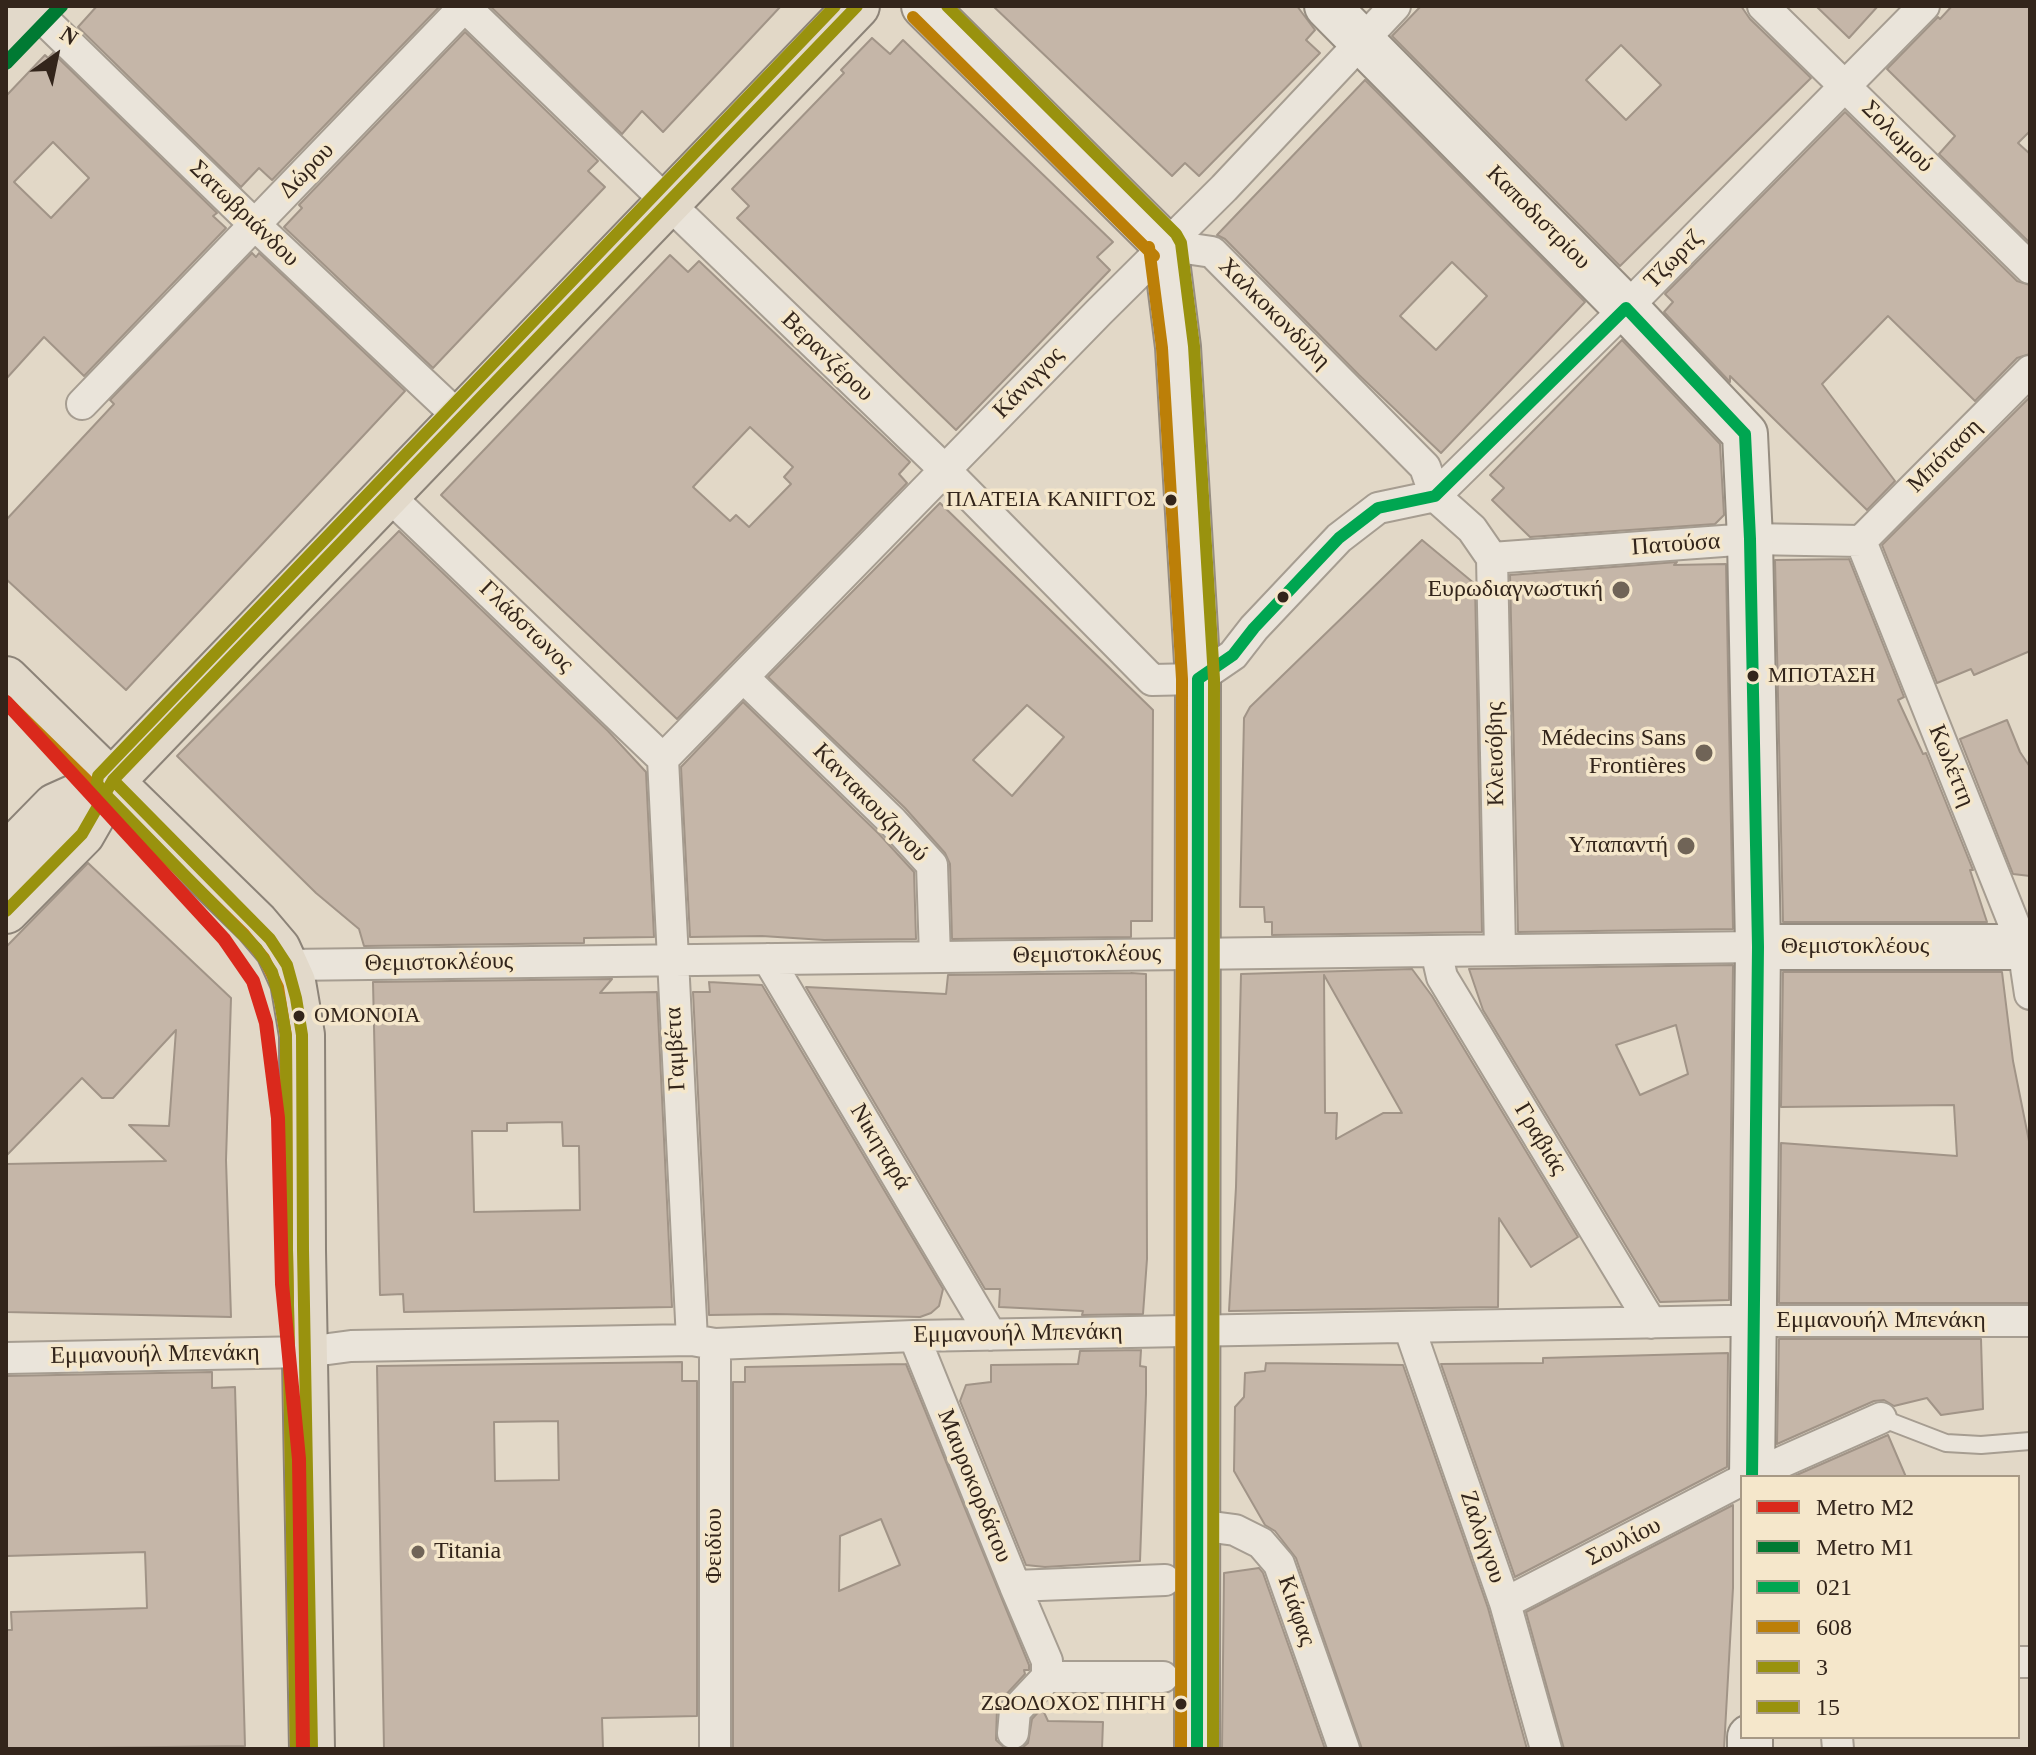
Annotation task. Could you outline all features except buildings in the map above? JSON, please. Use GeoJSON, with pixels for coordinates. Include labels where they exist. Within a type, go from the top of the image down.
{"type":"FeatureCollection","features":[{"type":"Feature","properties":{"kind":"main road"},"geometry":{"type":"LineString","coordinates":[[6,30],[30,6]]}},
{"type":"Feature","properties":{"kind":"main road"},"geometry":{"type":"LineString","coordinates":[[6,911],[82,834],[113,780],[857,6]]}},
{"type":"Feature","properties":{"kind":"main road"},"geometry":{"type":"LineString","coordinates":[[924,6],[1165,245],[1178,347],[1198,679],[1197,1749]]}},
{"type":"Feature","properties":{"kind":"main road","name":"Καποδιστρίου"},"geometry":{"type":"LineString","coordinates":[[1327,6],[1626,308],[1745,434],[1750,539]]}},
{"type":"Feature","properties":{"kind":"main road"},"geometry":{"type":"LineString","coordinates":[[1749,1475],[1758,947],[1750,539]]}},
{"type":"Feature","properties":{"kind":"main road"},"geometry":{"type":"LineString","coordinates":[[6,679],[113,780],[256,923],[287,965],[302,1035],[312,1749]]}},
{"type":"Feature","properties":{"kind":"main road"},"geometry":{"type":"LineString","coordinates":[[6,856],[55,806],[113,780]]}},
{"type":"Feature","properties":{"kind":"main road","name":"Θεμιστοκλέους"},"geometry":{"type":"LineString","coordinates":[[1758,947],[2025,938]]}},
{"type":"Feature","properties":{"kind":"street","name":"Σατωβριάνδου"},"geometry":{"type":"LineString","coordinates":[[30,6],[255,225],[461,419]]}},
{"type":"Feature","properties":{"kind":"street","name":"Δώρου"},"geometry":{"type":"LineString","coordinates":[[82,404],[464,6]]}},
{"type":"Feature","properties":{"kind":"street","name":"Βερανζέρου"},"geometry":{"type":"LineString","coordinates":[[464,6],[945,470],[1152,680],[1198,679]]}},
{"type":"Feature","properties":{"kind":"street","name":"Κάνιγγος"},"geometry":{"type":"LineString","coordinates":[[663,759],[1224,188],[1395,6]]}},
{"type":"Feature","properties":{"kind":"street","name":"Σολωμού"},"geometry":{"type":"LineString","coordinates":[[1763,6],[2030,268]]}},
{"type":"Feature","properties":{"kind":"street","name":"Τζωρτζ"},"geometry":{"type":"LineString","coordinates":[[1435,496],[1924,6]]}},
{"type":"Feature","properties":{"kind":"street","name":"Χαλκοκονδύλη"},"geometry":{"type":"LineString","coordinates":[[1165,245],[1212,252],[1425,467],[1435,496],[1472,529],[1492,558]]}},
{"type":"Feature","properties":{"kind":"street","name":"Μπόταση"},"geometry":{"type":"LineString","coordinates":[[1861,541],[2030,371]]}},
{"type":"Feature","properties":{"kind":"street","name":"Γλάδστωνος"},"geometry":{"type":"LineString","coordinates":[[388,495],[663,759]]}},
{"type":"Feature","properties":{"kind":"street"},"geometry":{"type":"LineString","coordinates":[[1198,679],[1233,655],[1254,628],[1339,538],[1378,508],[1435,496]]}},
{"type":"Feature","properties":{"kind":"street","name":"Πατούσα"},"geometry":{"type":"LineString","coordinates":[[1492,558],[1750,539],[1861,541]]}},
{"type":"Feature","properties":{"kind":"street","name":"Κωλέττη"},"geometry":{"type":"LineString","coordinates":[[1861,541],[2025,938],[2030,994]]}},
{"type":"Feature","properties":{"kind":"street","name":"Κλεισόβης"},"geometry":{"type":"LineString","coordinates":[[1492,558],[1500,950]]}},
{"type":"Feature","properties":{"kind":"street","name":"Καντακουζηνού"},"geometry":{"type":"LineString","coordinates":[[743,677],[892,821],[932,865],[935,957]]}},
{"type":"Feature","properties":{"kind":"street","name":"Γαμβέτα"},"geometry":{"type":"LineString","coordinates":[[663,759],[671,961],[704,1342]]}},
{"type":"Feature","properties":{"kind":"street","name":"Θεμιστοκλέους"},"geometry":{"type":"LineString","coordinates":[[287,965],[1758,947]]}},
{"type":"Feature","properties":{"kind":"street","name":"Γραβιάς"},"geometry":{"type":"LineString","coordinates":[[1436,951],[1442,977],[1651,1323]]}},
{"type":"Feature","properties":{"kind":"street","name":"Νικηταρά"},"geometry":{"type":"LineString","coordinates":[[768,959],[991,1335]]}},
{"type":"Feature","properties":{"kind":"street","name":"Εμμανουήλ Μπενάκη"},"geometry":{"type":"LineString","coordinates":[[6,1358],[306,1352],[351,1346],[1754,1321],[2030,1321]]}},
{"type":"Feature","properties":{"kind":"street","name":"Ζαλόγγου"},"geometry":{"type":"LineString","coordinates":[[1409,1327],[1505,1603],[1546,1749]]}},
{"type":"Feature","properties":{"kind":"street","name":"Μαυροκορδάτου"},"geometry":{"type":"LineString","coordinates":[[914,1336],[1015,1586],[1165,1580]]}},
{"type":"Feature","properties":{"kind":"street","name":"Φειδίου"},"geometry":{"type":"LineString","coordinates":[[704,1342],[715,1749]]}},
{"type":"Feature","properties":{"kind":"street","name":"Σουλίου"},"geometry":{"type":"LineString","coordinates":[[1753,1475],[1881,1418]]}},
{"type":"Feature","properties":{"kind":"street","name":"Σουλίου"},"geometry":{"type":"LineString","coordinates":[[1505,1603],[1740,1482]]}},
{"type":"Feature","properties":{"kind":"street","name":"Κιάφας"},"geometry":{"type":"LineString","coordinates":[[1197,1525],[1235,1530],[1261,1543],[1279,1564],[1344,1749]]}},
{"type":"Feature","properties":{"kind":"street"},"geometry":{"type":"LineString","coordinates":[[1013,1733],[1015,1711],[1047,1677],[1047,1661],[1015,1586]]}},
{"type":"Feature","properties":{"kind":"street"},"geometry":{"type":"LineString","coordinates":[[1047,1677],[1163,1677]]}},
{"type":"Feature","properties":{"kind":"lane"},"geometry":{"type":"LineString","coordinates":[[1881,1418],[1946,1443],[1981,1445],[2030,1441]]}},
{"type":"Feature","properties":{"kind":"metro line","name":"Μ1"},"geometry":{"type":"LineString","coordinates":[[6,63],[61,6]]}},
{"type":"Feature","properties":{"kind":"metro line","name":"Μ2"},"geometry":{"type":"LineString","coordinates":[[6,702],[224,939],[253,981],[266,1023],[278,1118],[282,1284],[299,1459],[303,1749]]}},
{"type":"Feature","properties":{"kind":"transit line","name":"3"},"geometry":{"type":"LineString","coordinates":[[296,1749],[286,1036],[280,1001],[272,972],[257,949],[102,791],[97,783],[98,776],[835,6]]}},
{"type":"Feature","properties":{"kind":"transit line","name":"15"},"geometry":{"type":"LineString","coordinates":[[6,911],[82,834],[113,780],[857,6]]}},
{"type":"Feature","properties":{"kind":"transit line","name":"3"},"geometry":{"type":"LineString","coordinates":[[947,6],[1176,234],[1181,243],[1194,346],[1214,679],[1213,1749]]}},
{"type":"Feature","properties":{"kind":"transit line","name":"608"},"geometry":{"type":"LineString","coordinates":[[913,17],[1154,256]]}},
{"type":"Feature","properties":{"kind":"transit line","name":"608"},"geometry":{"type":"LineString","coordinates":[[1149,247],[1162,348],[1182,679],[1181,1749]]}},
{"type":"Feature","properties":{"kind":"transit line","name":"021"},"geometry":{"type":"LineString","coordinates":[[1626,308],[1745,434]]}},
{"type":"Feature","properties":{"kind":"transit line","name":"021"},"geometry":{"type":"LineString","coordinates":[[1198,679],[1233,655],[1254,628],[1339,538],[1378,508],[1435,496],[1626,308]]}},
{"type":"Feature","properties":{"kind":"transit line","name":"021"},"geometry":{"type":"LineString","coordinates":[[1745,434],[1758,947],[1752,1475]]}},
{"type":"Feature","properties":{"kind":"transit line","name":"021"},"geometry":{"type":"LineString","coordinates":[[1197,1749],[1198,679]]}},
{"type":"Feature","properties":{"kind":"transit line","name":"608"},"geometry":{"type":"LineString","coordinates":[[6,701],[244,934],[264,958],[278,987],[286,1036],[296,1749]]}},
{"type":"Feature","properties":{"kind":"transit line","name":"15"},"geometry":{"type":"LineString","coordinates":[[113,780],[270,939],[287,965],[296,998],[302,1035],[312,1749]]}},
{"type":"Feature","properties":{"kind":"place","name":"ΠΛΑΤΕΙΑ ΚΑΝΙΓΓΟΣ"},"geometry":{"type":"Point","coordinates":[1171,500]}},
{"type":"Feature","properties":{"kind":"place","name":"Ευρωδιαγνωστική"},"geometry":{"type":"Point","coordinates":[1621,590]}},
{"type":"Feature","properties":{"kind":"place","name":"ΜΠΟΤΑΣΗ"},"geometry":{"type":"Point","coordinates":[1753,676]}},
{"type":"Feature","properties":{"kind":"place","name":"Médecins Sans Frontières"},"geometry":{"type":"Point","coordinates":[1704,753]}},
{"type":"Feature","properties":{"kind":"place","name":"Υπαπαντή"},"geometry":{"type":"Point","coordinates":[1686,846]}},
{"type":"Feature","properties":{"kind":"place","name":"ΟΜΟΝΟΙΑ"},"geometry":{"type":"Point","coordinates":[299,1016]}},
{"type":"Feature","properties":{"kind":"place","name":"Titania"},"geometry":{"type":"Point","coordinates":[418,1552]}},
{"type":"Feature","properties":{"kind":"place","name":"ΖΩΟΔΟΧΟΣ ΠΗΓΗ"},"geometry":{"type":"Point","coordinates":[1181,1704]}}]}
